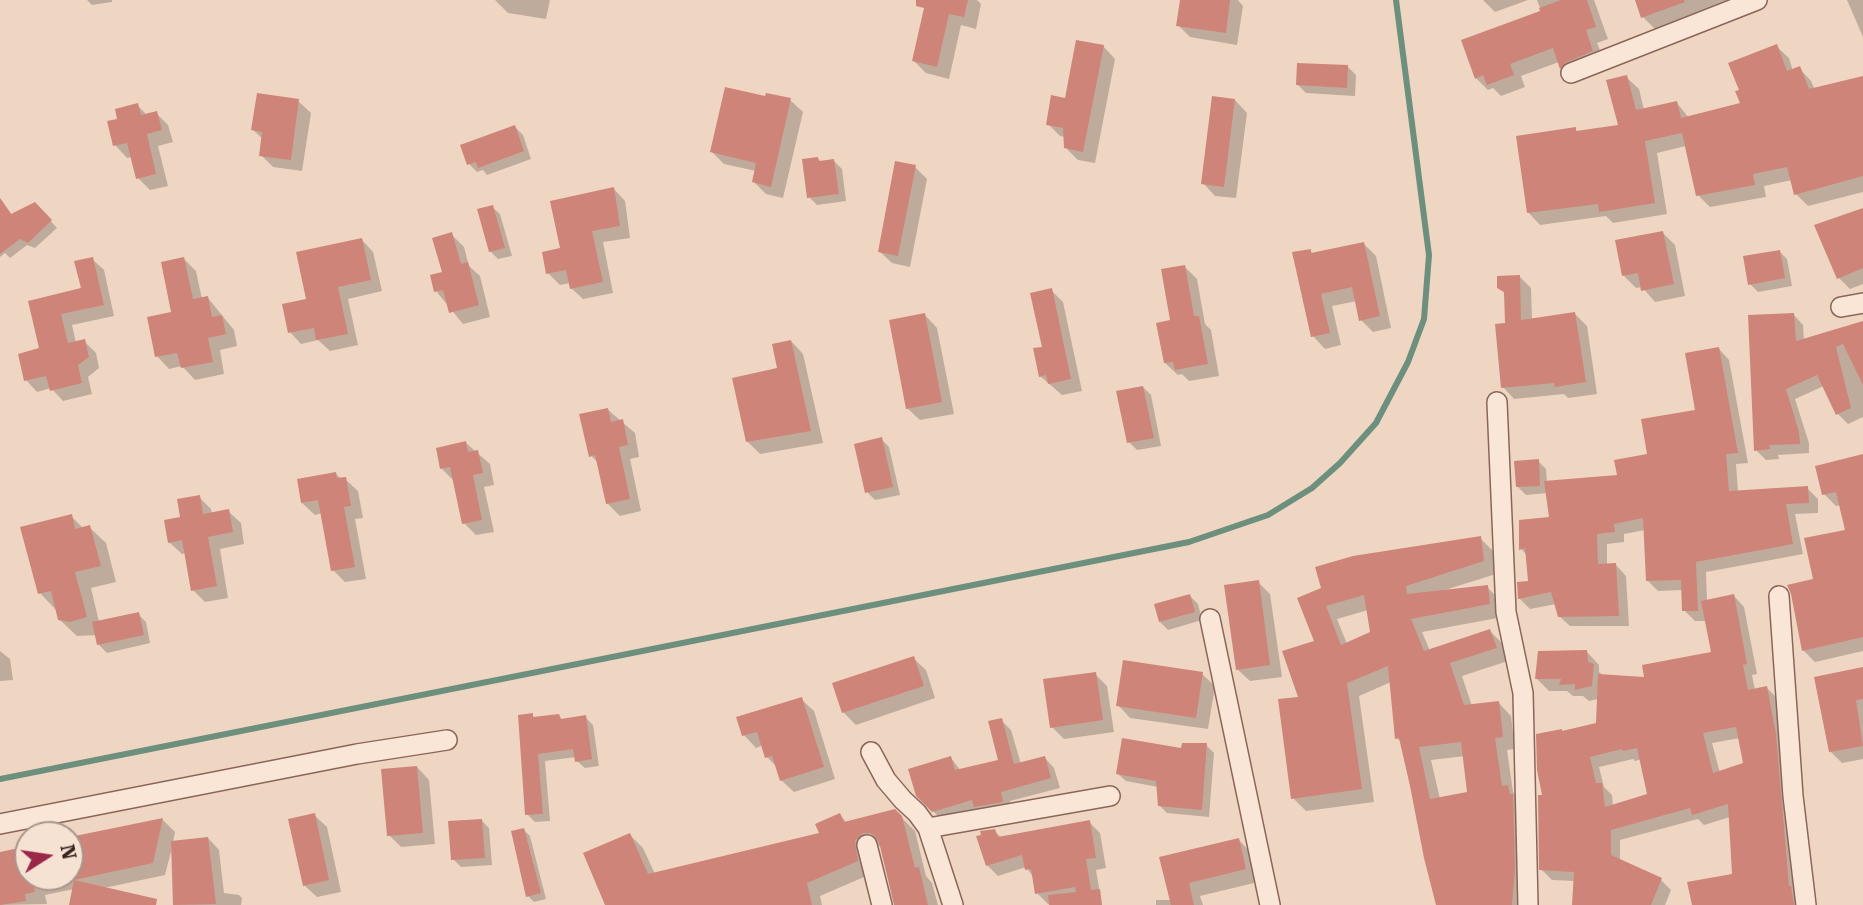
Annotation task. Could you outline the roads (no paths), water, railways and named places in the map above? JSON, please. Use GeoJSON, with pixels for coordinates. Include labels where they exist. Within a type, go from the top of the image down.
{"type":"FeatureCollection","features":[{"type":"Feature","properties":{"kind":"street"},"geometry":{"type":"LineString","coordinates":[[1571,73],[1757,0]]}},
{"type":"Feature","properties":{"kind":"street"},"geometry":{"type":"LineString","coordinates":[[1841,307],[1863,303]]}},
{"type":"Feature","properties":{"kind":"street"},"geometry":{"type":"LineString","coordinates":[[1497,402],[1506,612],[1523,692],[1528,905]]}},
{"type":"Feature","properties":{"kind":"street"},"geometry":{"type":"LineString","coordinates":[[1779,596],[1793,796],[1806,905]]}},
{"type":"Feature","properties":{"kind":"street"},"geometry":{"type":"LineString","coordinates":[[1210,619],[1270,905]]}},
{"type":"Feature","properties":{"kind":"street"},"geometry":{"type":"LineString","coordinates":[[0,824],[357,754],[447,740]]}},
{"type":"Feature","properties":{"kind":"street"},"geometry":{"type":"LineString","coordinates":[[871,752],[886,780],[928,828],[953,905]]}},
{"type":"Feature","properties":{"kind":"street"},"geometry":{"type":"LineString","coordinates":[[928,828],[1110,796]]}},
{"type":"Feature","properties":{"kind":"street"},"geometry":{"type":"LineString","coordinates":[[867,845],[882,905]]}},
{"type":"Feature","properties":{"kind":"waterway"},"geometry":{"type":"LineString","coordinates":[[0,779],[1189,542],[1268,515],[1312,488],[1340,463],[1376,423],[1408,362],[1424,319],[1429,255],[1396,0]]}}]}
